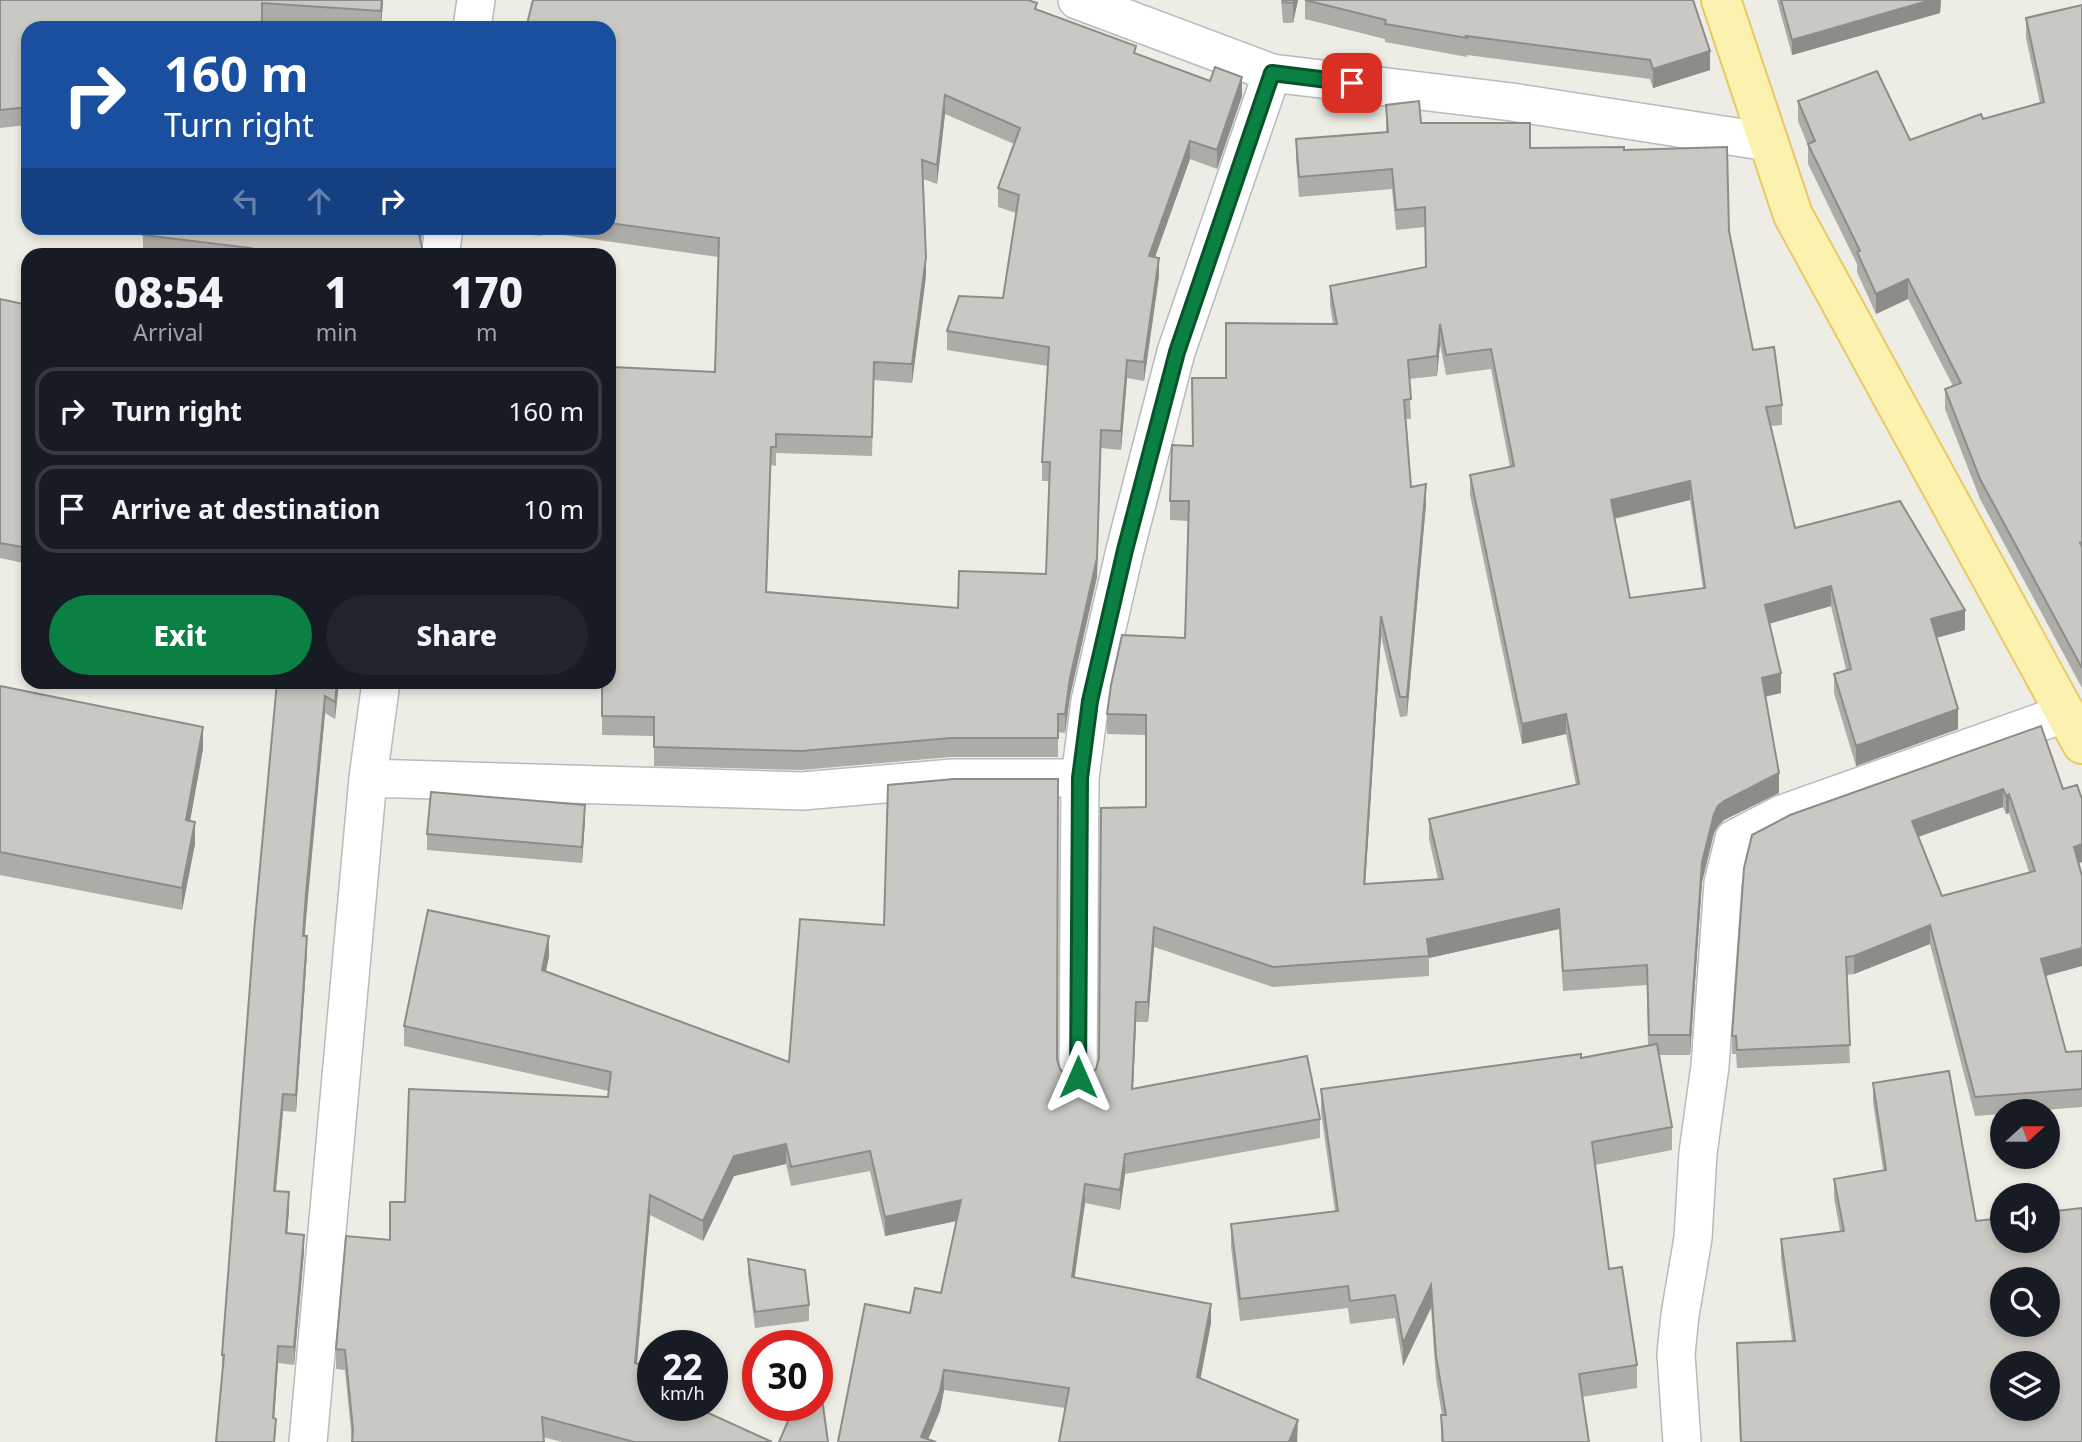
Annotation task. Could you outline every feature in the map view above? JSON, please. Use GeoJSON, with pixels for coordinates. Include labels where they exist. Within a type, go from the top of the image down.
{"type":"FeatureCollection","features":[{"type":"Feature","properties":{"kind":"main road"},"geometry":{"type":"LineString","coordinates":[[1721,0],[1793,215],[2074,728]]}},
{"type":"Feature","properties":{"kind":"street"},"geometry":{"type":"LineString","coordinates":[[473,21],[476,0]]}},
{"type":"Feature","properties":{"kind":"street"},"geometry":{"type":"LineString","coordinates":[[1077,0],[1272,73],[1512,102],[1768,142]]}},
{"type":"Feature","properties":{"kind":"street"},"geometry":{"type":"LineString","coordinates":[[1078,1077],[1080,778],[1090,701],[1125,550],[1177,352],[1272,73]]}},
{"type":"Feature","properties":{"kind":"street"},"geometry":{"type":"LineString","coordinates":[[308,1442],[368,778],[380,689]]}},
{"type":"Feature","properties":{"kind":"street"},"geometry":{"type":"LineString","coordinates":[[1682,1442],[1676,1354],[1693,1238],[1698,1153],[1710,1066],[1723,883],[1734,839],[1782,814],[2074,728]]}},
{"type":"Feature","properties":{"kind":"street"},"geometry":{"type":"LineString","coordinates":[[368,778],[802,791],[953,778],[1080,778]]}},
{"type":"Feature","properties":{"kind":"building"},"geometry":{"type":"Polygon","coordinates":[[[0,0],[382,0],[381,11],[262,3],[262,21],[21,21],[21,108],[0,110],[0,0]]]}},
{"type":"Feature","properties":{"kind":"building"},"geometry":{"type":"Polygon","coordinates":[[[533,0],[1028,0],[1037,3],[1035,9],[1136,46],[1134,53],[1210,81],[1215,67],[1242,77],[1217,150],[1190,141],[1149,256],[1159,258],[1144,362],[1127,360],[1121,431],[1101,430],[1097,558],[1070,678],[1065,714],[1058,714],[1058,738],[951,738],[801,751],[654,747],[654,717],[602,716],[602,689],[616,689],[616,367],[715,372],[719,238],[616,224],[616,21],[528,21],[533,0]],[[945,95],[937,165],[922,160],[926,257],[912,364],[874,362],[872,437],[776,434],[776,447],[771,447],[766,592],[958,608],[959,571],[1046,574],[1050,462],[1042,462],[1049,347],[947,331],[959,296],[1003,298],[1019,195],[998,188],[1020,128],[945,95]]]}},
{"type":"Feature","properties":{"kind":"building"},"geometry":{"type":"Polygon","coordinates":[[[1305,0],[1693,0],[1710,51],[1653,69],[1650,60],[1466,36],[1467,38],[1385,24],[1386,20],[1305,0]]]}},
{"type":"Feature","properties":{"kind":"building"},"geometry":{"type":"Polygon","coordinates":[[[1781,0],[1931,0],[1792,40],[1781,0]]]}},
{"type":"Feature","properties":{"kind":"building"},"geometry":{"type":"Polygon","coordinates":[[[2082,5],[2082,668],[1980,479],[1945,389],[1961,383],[1908,279],[1876,294],[1857,252],[1860,251],[1808,144],[1815,141],[1798,101],[1877,71],[1910,140],[1981,114],[1983,119],[2044,102],[2026,18],[2082,5]]]}},
{"type":"Feature","properties":{"kind":"building"},"geometry":{"type":"Polygon","coordinates":[[[1419,101],[1421,123],[1530,123],[1530,148],[1624,147],[1624,150],[1727,147],[1729,231],[1753,350],[1774,347],[1782,405],[1766,407],[1795,528],[1900,501],[1965,610],[1931,619],[1958,709],[1856,746],[1834,674],[1851,669],[1831,586],[1765,605],[1781,673],[1762,678],[1779,773],[1724,801],[1714,814],[1702,862],[1690,1035],[1649,1035],[1647,965],[1563,971],[1559,909],[1427,939],[1429,956],[1273,967],[1154,927],[1148,1002],[1136,1002],[1132,1089],[1307,1056],[1320,1119],[1125,1154],[1120,1190],[1085,1184],[1072,1277],[1211,1304],[1197,1377],[1298,1420],[1289,1442],[1059,1442],[1069,1388],[944,1370],[940,1391],[921,1437],[936,1442],[838,1442],[865,1304],[910,1313],[915,1288],[941,1293],[961,1200],[885,1217],[870,1151],[791,1167],[786,1144],[734,1156],[703,1221],[650,1195],[635,1363],[637,1421],[726,1421],[772,1442],[634,1442],[542,1417],[544,1442],[352,1442],[345,1350],[336,1349],[346,1236],[390,1240],[390,1202],[405,1202],[409,1089],[608,1097],[611,1072],[404,1026],[428,910],[549,936],[542,970],[789,1062],[800,919],[884,925],[888,785],[954,779],[1058,779],[1057,1059],[1060,1069],[1067,1076],[1077,1079],[1088,1077],[1096,1069],[1099,1058],[1101,808],[1146,807],[1146,715],[1107,714],[1111,685],[1122,635],[1185,638],[1189,501],[1170,501],[1172,445],[1193,446],[1192,378],[1226,378],[1226,323],[1337,324],[1330,286],[1426,267],[1425,207],[1396,210],[1392,169],[1299,177],[1296,139],[1388,132],[1386,105],[1419,101]],[[1440,324],[1437,356],[1408,360],[1411,399],[1404,400],[1411,487],[1426,484],[1407,697],[1400,697],[1381,616],[1364,884],[1443,879],[1429,819],[1579,784],[1566,714],[1522,724],[1470,475],[1514,466],[1491,349],[1446,355],[1440,324]],[[1690,481],[1611,500],[1630,598],[1705,588],[1690,481]]]}},
{"type":"Feature","properties":{"kind":"building"},"geometry":{"type":"Polygon","coordinates":[[[143,235],[419,235],[422,247],[422,248],[251,248],[143,235]]]}},
{"type":"Feature","properties":{"kind":"building"},"geometry":{"type":"Polygon","coordinates":[[[0,299],[21,304],[21,547],[0,543],[0,299]]]}},
{"type":"Feature","properties":{"kind":"building"},"geometry":{"type":"Polygon","coordinates":[[[0,686],[203,727],[186,820],[195,822],[182,888],[0,852],[0,686]]]}},
{"type":"Feature","properties":{"kind":"building"},"geometry":{"type":"Polygon","coordinates":[[[276,689],[336,689],[335,702],[325,696],[306,893],[303,936],[307,936],[296,1095],[283,1094],[274,1191],[289,1192],[286,1233],[304,1235],[294,1347],[278,1346],[274,1442],[216,1442],[224,1355],[254,932],[276,689]]]}},
{"type":"Feature","properties":{"kind":"building"},"geometry":{"type":"Polygon","coordinates":[[[2041,726],[2063,789],[2077,785],[2082,799],[2082,844],[2074,847],[2082,876],[2082,948],[2041,959],[2066,1052],[2082,1051],[2082,1089],[1975,1097],[1930,925],[1846,957],[1850,1045],[1737,1050],[1736,1036],[1732,1036],[1744,868],[1752,835],[1790,815],[2041,726]],[[2003,789],[1912,821],[1942,896],[2035,871],[2009,794],[2006,796],[2003,789]]]}},
{"type":"Feature","properties":{"kind":"building"},"geometry":{"type":"Polygon","coordinates":[[[431,792],[585,805],[582,847],[427,834],[431,792]]]}},
{"type":"Feature","properties":{"kind":"building"},"geometry":{"type":"Polygon","coordinates":[[[1657,1044],[1672,1127],[1592,1142],[1609,1269],[1622,1267],[1637,1365],[1579,1374],[1589,1442],[1443,1442],[1441,1415],[1446,1415],[1436,1356],[1431,1285],[1403,1343],[1395,1295],[1350,1301],[1348,1286],[1240,1299],[1231,1224],[1338,1211],[1321,1089],[1581,1054],[1581,1058],[1657,1044]]]}},
{"type":"Feature","properties":{"kind":"building"},"geometry":{"type":"Polygon","coordinates":[[[1949,1071],[1976,1221],[1990,1219],[1990,1253],[2060,1253],[2060,1211],[2082,1208],[2082,1442],[1741,1442],[1737,1343],[1795,1341],[1781,1239],[1844,1231],[1834,1179],[1886,1170],[1873,1083],[1949,1071]]]}},
{"type":"Feature","properties":{"kind":"building"},"geometry":{"type":"Polygon","coordinates":[[[748,1259],[805,1270],[809,1305],[755,1312],[748,1259]]]}},
{"type":"Feature","properties":{"kind":"building"},"geometry":{"type":"Polygon","coordinates":[[[788,1421],[825,1421],[828,1442],[779,1442],[788,1421]]]}},
{"type":"Feature","properties":{"kind":"route"},"geometry":{"type":"LineString","coordinates":[[1078,1077],[1080,778],[1090,701],[1125,550],[1177,352],[1272,73],[1352,83]]}}]}
